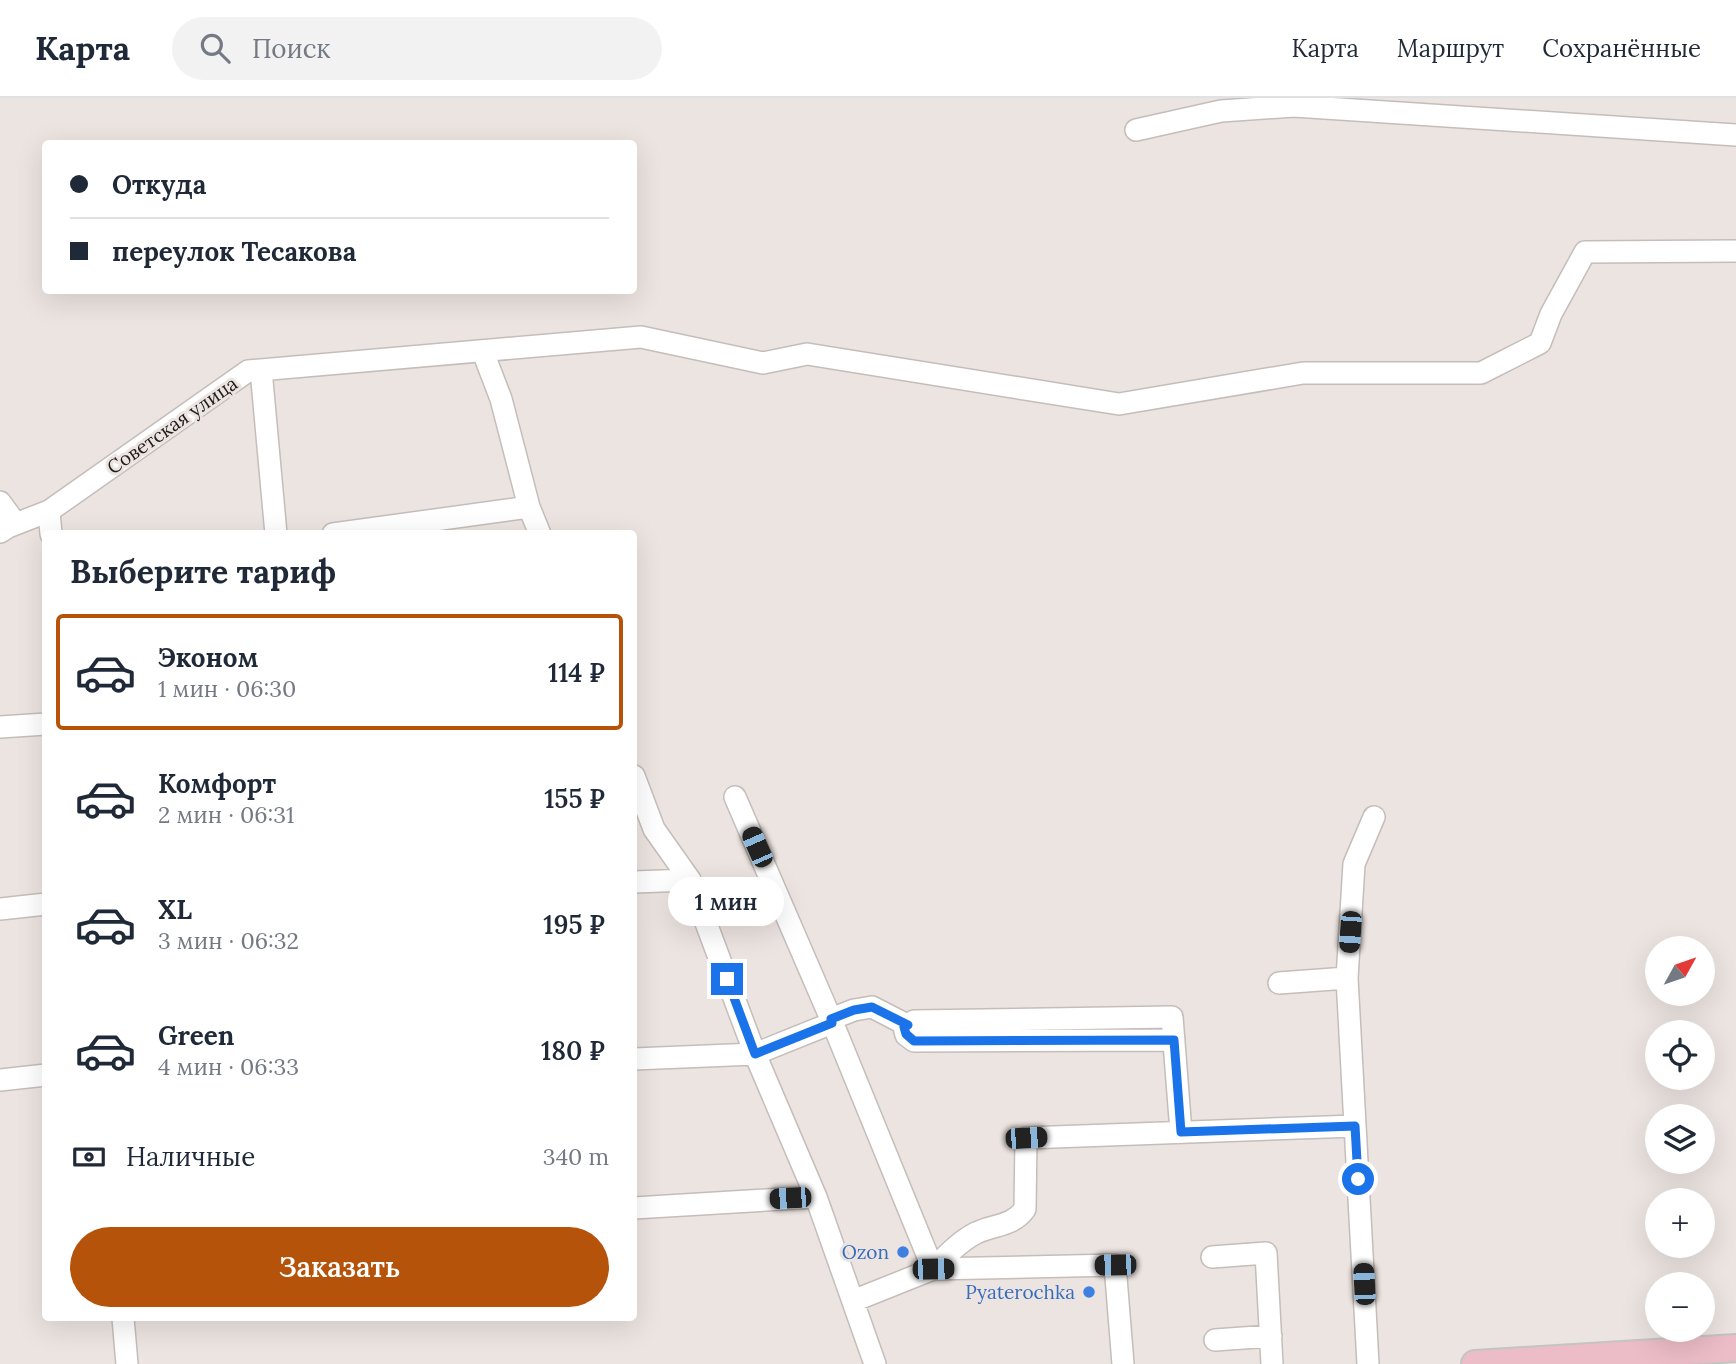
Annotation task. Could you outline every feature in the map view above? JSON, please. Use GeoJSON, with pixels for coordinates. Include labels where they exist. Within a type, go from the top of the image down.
{"type":"FeatureCollection","features":[{"type":"Feature","properties":{"kind":"main road"},"geometry":{"type":"LineString","coordinates":[[1475,1364],[1644,1359],[1736,1348]]}},
{"type":"Feature","properties":{"kind":"street"},"geometry":{"type":"LineString","coordinates":[[1136,130],[1221,111],[1294,106],[1736,135]]}},
{"type":"Feature","properties":{"kind":"street","name":"Советская улица"},"geometry":{"type":"LineString","coordinates":[[8,528],[49,511],[248,371],[641,337],[763,363],[807,354],[1119,404],[1303,373],[1481,373],[1541,343],[1552,314],[1584,252],[1736,250]]}},
{"type":"Feature","properties":{"kind":"street"},"geometry":{"type":"LineString","coordinates":[[483,352],[501,399],[529,507],[538,530]]}},
{"type":"Feature","properties":{"kind":"street"},"geometry":{"type":"LineString","coordinates":[[261,370],[276,530]]}},
{"type":"Feature","properties":{"kind":"street"},"geometry":{"type":"LineString","coordinates":[[0,502],[8,528]]}},
{"type":"Feature","properties":{"kind":"street"},"geometry":{"type":"LineString","coordinates":[[362,530],[529,507]]}},
{"type":"Feature","properties":{"kind":"street"},"geometry":{"type":"LineString","coordinates":[[49,511],[51,530]]}},
{"type":"Feature","properties":{"kind":"street"},"geometry":{"type":"LineString","coordinates":[[0,727],[42,724]]}},
{"type":"Feature","properties":{"kind":"street"},"geometry":{"type":"LineString","coordinates":[[637,784],[654,829],[690,880],[755,1054],[816,1197],[874,1364]]}},
{"type":"Feature","properties":{"kind":"street"},"geometry":{"type":"LineString","coordinates":[[735,797],[832,1021],[933,1269]]}},
{"type":"Feature","properties":{"kind":"street"},"geometry":{"type":"LineString","coordinates":[[1368,1364],[1347,978],[1354,864],[1374,817]]}},
{"type":"Feature","properties":{"kind":"street"},"geometry":{"type":"LineString","coordinates":[[637,882],[690,880]]}},
{"type":"Feature","properties":{"kind":"street"},"geometry":{"type":"LineString","coordinates":[[0,909],[42,904]]}},
{"type":"Feature","properties":{"kind":"street"},"geometry":{"type":"LineString","coordinates":[[1279,983],[1347,978]]}},
{"type":"Feature","properties":{"kind":"street"},"geometry":{"type":"LineString","coordinates":[[637,1059],[755,1054],[854,1010],[872,1007],[908,1025],[914,1021],[1172,1017],[1181,1132]]}},
{"type":"Feature","properties":{"kind":"street"},"geometry":{"type":"LineString","coordinates":[[0,1080],[42,1075]]}},
{"type":"Feature","properties":{"kind":"street"},"geometry":{"type":"LineString","coordinates":[[933,1269],[977,1232],[1009,1222],[1019,1217],[1025,1209],[1026,1138],[1355,1126]]}},
{"type":"Feature","properties":{"kind":"street"},"geometry":{"type":"LineString","coordinates":[[637,1208],[816,1197]]}},
{"type":"Feature","properties":{"kind":"street"},"geometry":{"type":"LineString","coordinates":[[1213,1257],[1266,1253],[1272,1364]]}},
{"type":"Feature","properties":{"kind":"street"},"geometry":{"type":"LineString","coordinates":[[853,1301],[933,1269],[1115,1265],[1123,1364]]}},
{"type":"Feature","properties":{"kind":"street"},"geometry":{"type":"LineString","coordinates":[[122,1321],[127,1364]]}},
{"type":"Feature","properties":{"kind":"street"},"geometry":{"type":"LineString","coordinates":[[1215,1340],[1271,1336]]}},
{"type":"Feature","properties":{"kind":"place","name":"Ozon"},"geometry":{"type":"Point","coordinates":[903,1252]}},
{"type":"Feature","properties":{"kind":"place","name":"Pyaterochka"},"geometry":{"type":"Point","coordinates":[1089,1292]}},
{"type":"Feature","properties":{"kind":"route"},"geometry":{"type":"LineString","coordinates":[[727,979],[755,1054],[832,1023],[831,1019],[854,1010],[872,1007],[908,1025],[904,1027],[906,1034],[914,1041],[1174,1040],[1181,1132],[1355,1126],[1358,1179]]}}]}
